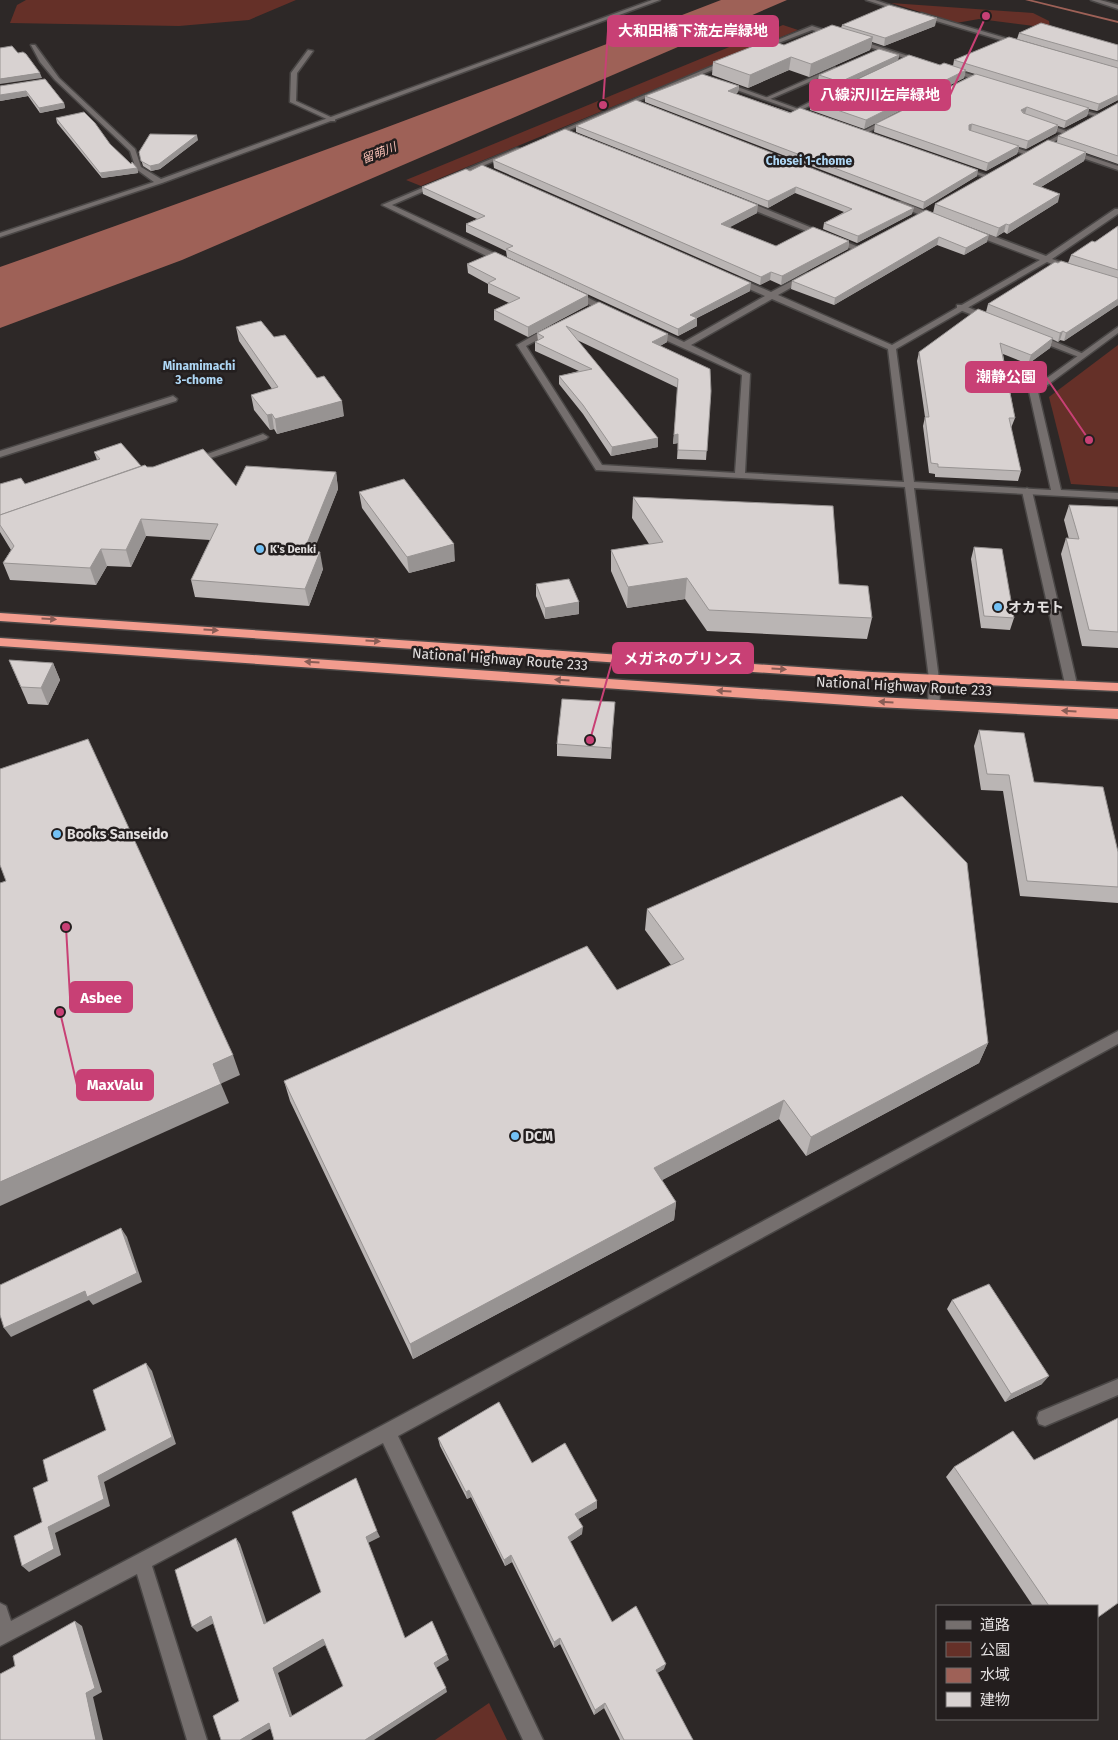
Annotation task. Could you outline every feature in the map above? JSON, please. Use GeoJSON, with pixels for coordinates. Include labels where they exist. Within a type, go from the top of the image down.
{"type":"FeatureCollection","features":[{"type":"Feature","properties":{"kind":"highway","name":"National Highway Route 233"},"geometry":{"type":"LineString","coordinates":[[0,617],[934,679],[1118,687]]}},
{"type":"Feature","properties":{"kind":"highway","name":"National Highway Route 233"},"geometry":{"type":"LineString","coordinates":[[0,642],[934,705],[1118,714]]}},
{"type":"Feature","properties":{"kind":"street"},"geometry":{"type":"LineString","coordinates":[[0,235],[160,182],[657,0]]}},
{"type":"Feature","properties":{"kind":"street"},"geometry":{"type":"LineString","coordinates":[[869,0],[1025,45]]}},
{"type":"Feature","properties":{"kind":"street"},"geometry":{"type":"LineString","coordinates":[[1094,0],[1118,7]]}},
{"type":"Feature","properties":{"kind":"street"},"geometry":{"type":"LineString","coordinates":[[750,53],[812,28],[838,36]]}},
{"type":"Feature","properties":{"kind":"street"},"geometry":{"type":"LineString","coordinates":[[846,38],[929,64]]}},
{"type":"Feature","properties":{"kind":"street"},"geometry":{"type":"LineString","coordinates":[[33,46],[43,62],[57,78],[133,150],[138,168],[160,182]]}},
{"type":"Feature","properties":{"kind":"street"},"geometry":{"type":"LineString","coordinates":[[872,53],[881,49]]}},
{"type":"Feature","properties":{"kind":"street"},"geometry":{"type":"LineString","coordinates":[[310,51],[294,73],[293,102],[333,120]]}},
{"type":"Feature","properties":{"kind":"street"},"geometry":{"type":"LineString","coordinates":[[902,62],[911,58]]}},
{"type":"Feature","properties":{"kind":"street"},"geometry":{"type":"LineString","coordinates":[[546,138],[732,60]]}},
{"type":"Feature","properties":{"kind":"street"},"geometry":{"type":"LineString","coordinates":[[766,99],[845,64]]}},
{"type":"Feature","properties":{"kind":"street"},"geometry":{"type":"LineString","coordinates":[[938,66],[993,83]]}},
{"type":"Feature","properties":{"kind":"street"},"geometry":{"type":"LineString","coordinates":[[697,74],[706,78]]}},
{"type":"Feature","properties":{"kind":"street"},"geometry":{"type":"LineString","coordinates":[[965,82],[974,77]]}},
{"type":"Feature","properties":{"kind":"street"},"geometry":{"type":"LineString","coordinates":[[48,80],[57,78]]}},
{"type":"Feature","properties":{"kind":"street"},"geometry":{"type":"LineString","coordinates":[[714,80],[816,116]]}},
{"type":"Feature","properties":{"kind":"street"},"geometry":{"type":"LineString","coordinates":[[797,110],[832,94]]}},
{"type":"Feature","properties":{"kind":"street"},"geometry":{"type":"LineString","coordinates":[[633,102],[642,105]]}},
{"type":"Feature","properties":{"kind":"street"},"geometry":{"type":"LineString","coordinates":[[1069,106],[1101,114],[1090,120]]}},
{"type":"Feature","properties":{"kind":"street"},"geometry":{"type":"LineString","coordinates":[[863,133],[897,116]]}},
{"type":"Feature","properties":{"kind":"street"},"geometry":{"type":"LineString","coordinates":[[1033,121],[1067,132]]}},
{"type":"Feature","properties":{"kind":"street"},"geometry":{"type":"LineString","coordinates":[[1020,158],[1082,124]]}},
{"type":"Feature","properties":{"kind":"street"},"geometry":{"type":"LineString","coordinates":[[853,130],[872,136]]}},
{"type":"Feature","properties":{"kind":"street"},"geometry":{"type":"LineString","coordinates":[[563,131],[572,135]]}},
{"type":"Feature","properties":{"kind":"street"},"geometry":{"type":"LineString","coordinates":[[995,143],[1029,154]]}},
{"type":"Feature","properties":{"kind":"street"},"geometry":{"type":"LineString","coordinates":[[1046,144],[1056,147]]}},
{"type":"Feature","properties":{"kind":"street"},"geometry":{"type":"LineString","coordinates":[[509,264],[386,205],[529,145]]}},
{"type":"Feature","properties":{"kind":"street"},"geometry":{"type":"LineString","coordinates":[[1064,150],[1118,168]]}},
{"type":"Feature","properties":{"kind":"street"},"geometry":{"type":"LineString","coordinates":[[951,164],[986,176]]}},
{"type":"Feature","properties":{"kind":"street"},"geometry":{"type":"LineString","coordinates":[[478,166],[488,170]]}},
{"type":"Feature","properties":{"kind":"street"},"geometry":{"type":"LineString","coordinates":[[979,181],[995,172]]}},
{"type":"Feature","properties":{"kind":"street"},"geometry":{"type":"LineString","coordinates":[[888,199],[943,220]]}},
{"type":"Feature","properties":{"kind":"street"},"geometry":{"type":"LineString","coordinates":[[738,200],[857,248]]}},
{"type":"Feature","properties":{"kind":"street"},"geometry":{"type":"LineString","coordinates":[[916,217],[932,208]]}},
{"type":"Feature","properties":{"kind":"street"},"geometry":{"type":"LineString","coordinates":[[892,348],[960,307],[1045,260],[1118,211]]}},
{"type":"Feature","properties":{"kind":"street"},"geometry":{"type":"LineString","coordinates":[[962,227],[1045,260],[1082,272]]}},
{"type":"Feature","properties":{"kind":"street"},"geometry":{"type":"LineString","coordinates":[[849,253],[866,244]]}},
{"type":"Feature","properties":{"kind":"street"},"geometry":{"type":"LineString","coordinates":[[684,346],[770,295],[814,272]]}},
{"type":"Feature","properties":{"kind":"street"},"geometry":{"type":"LineString","coordinates":[[724,275],[892,348]]}},
{"type":"Feature","properties":{"kind":"street"},"geometry":{"type":"LineString","coordinates":[[562,289],[593,308],[615,313]]}},
{"type":"Feature","properties":{"kind":"street"},"geometry":{"type":"LineString","coordinates":[[960,307],[995,321]]}},
{"type":"Feature","properties":{"kind":"street"},"geometry":{"type":"LineString","coordinates":[[564,323],[521,345],[599,468],[740,474],[909,486],[1118,496]]}},
{"type":"Feature","properties":{"kind":"street"},"geometry":{"type":"LineString","coordinates":[[641,326],[746,374],[740,474]]}},
{"type":"Feature","properties":{"kind":"street"},"geometry":{"type":"LineString","coordinates":[[1057,492],[1033,391],[1118,329]]}},
{"type":"Feature","properties":{"kind":"street"},"geometry":{"type":"LineString","coordinates":[[1030,335],[1082,355]]}},
{"type":"Feature","properties":{"kind":"street"},"geometry":{"type":"LineString","coordinates":[[892,348],[934,679],[934,705]]}},
{"type":"Feature","properties":{"kind":"street"},"geometry":{"type":"LineString","coordinates":[[0,454],[173,399]]}},
{"type":"Feature","properties":{"kind":"street"},"geometry":{"type":"LineString","coordinates":[[179,466],[263,437]]}},
{"type":"Feature","properties":{"kind":"street"},"geometry":{"type":"LineString","coordinates":[[1027,491],[1071,684]]}},
{"type":"Feature","properties":{"kind":"street"},"geometry":{"type":"LineString","coordinates":[[0,1612],[2,1636],[387,1432],[1118,1037]]}},
{"type":"Feature","properties":{"kind":"street"},"geometry":{"type":"LineString","coordinates":[[1045,1418],[1118,1387]]}},
{"type":"Feature","properties":{"kind":"street"},"geometry":{"type":"LineString","coordinates":[[387,1432],[533,1740]]}},
{"type":"Feature","properties":{"kind":"street"},"geometry":{"type":"LineString","coordinates":[[142,1562],[198,1740]]}},
{"type":"Feature","properties":{"kind":"green space"},"geometry":{"type":"Polygon","coordinates":[[[26,0],[296,0],[249,20],[179,26],[10,23],[17,5],[26,0]]]}},
{"type":"Feature","properties":{"kind":"green space"},"geometry":{"type":"Polygon","coordinates":[[[891,3],[1033,13],[1049,21],[1050,28],[979,19],[956,23],[891,3]]]}},
{"type":"Feature","properties":{"kind":"green space"},"geometry":{"type":"Polygon","coordinates":[[[783,25],[798,30],[421,186],[406,180],[783,25]]]}},
{"type":"Feature","properties":{"kind":"green space"},"geometry":{"type":"Polygon","coordinates":[[[1118,345],[1118,487],[1071,484],[1049,397],[1118,345]]]}},
{"type":"Feature","properties":{"kind":"green space"},"geometry":{"type":"Polygon","coordinates":[[[489,1703],[507,1740],[435,1740],[489,1703]]]}},
{"type":"Feature","properties":{"kind":"water","name":"留萌川"},"geometry":{"type":"Polygon","coordinates":[[[721,0],[787,0],[182,260],[0,328],[0,267],[362,136],[721,0]]]}},
{"type":"Feature","properties":{"kind":"building"},"geometry":{"type":"Polygon","coordinates":[[[889,5],[937,18],[885,38],[842,25],[889,5]]]}},
{"type":"Feature","properties":{"kind":"building"},"geometry":{"type":"Polygon","coordinates":[[[1041,23],[1118,45],[1118,61],[1019,33],[1041,23]]]}},
{"type":"Feature","properties":{"kind":"building"},"geometry":{"type":"Polygon","coordinates":[[[832,25],[873,37],[811,64],[791,57],[750,75],[713,62],[769,40],[784,45],[832,25]]]}},
{"type":"Feature","properties":{"kind":"building"},"geometry":{"type":"Polygon","coordinates":[[[1009,37],[1118,68],[1118,95],[1099,104],[954,60],[1009,37]]]}},
{"type":"Feature","properties":{"kind":"building"},"geometry":{"type":"Polygon","coordinates":[[[12,46],[18,53],[23,52],[26,54],[40,73],[0,79],[0,48],[12,46]]]}},
{"type":"Feature","properties":{"kind":"building"},"geometry":{"type":"Polygon","coordinates":[[[879,49],[899,55],[840,82],[819,75],[879,49]]]}},
{"type":"Feature","properties":{"kind":"building"},"geometry":{"type":"Polygon","coordinates":[[[909,55],[940,65],[944,63],[966,70],[866,120],[811,101],[909,55]]]}},
{"type":"Feature","properties":{"kind":"building"},"geometry":{"type":"Polygon","coordinates":[[[702,74],[739,86],[728,91],[790,113],[800,108],[978,170],[924,202],[645,96],[702,74]]]}},
{"type":"Feature","properties":{"kind":"building"},"geometry":{"type":"Polygon","coordinates":[[[976,74],[1089,108],[1066,121],[1027,107],[1021,110],[1023,113],[1058,125],[1028,141],[972,124],[969,125],[969,130],[1019,146],[988,163],[875,124],[976,74]]]}},
{"type":"Feature","properties":{"kind":"building"},"geometry":{"type":"Polygon","coordinates":[[[45,79],[64,103],[39,108],[26,91],[0,95],[0,86],[45,79]]]}},
{"type":"Feature","properties":{"kind":"building"},"geometry":{"type":"Polygon","coordinates":[[[636,100],[914,208],[858,236],[824,223],[852,209],[796,187],[768,201],[576,126],[636,100]]]}},
{"type":"Feature","properties":{"kind":"building"},"geometry":{"type":"Polygon","coordinates":[[[1118,103],[1118,156],[1058,136],[1118,103]]]}},
{"type":"Feature","properties":{"kind":"building"},"geometry":{"type":"Polygon","coordinates":[[[84,112],[95,123],[110,144],[137,168],[100,173],[56,118],[84,112]]]}},
{"type":"Feature","properties":{"kind":"building"},"geometry":{"type":"Polygon","coordinates":[[[565,129],[758,205],[721,224],[776,246],[813,227],[849,241],[782,276],[771,272],[761,277],[493,160],[565,129]]]}},
{"type":"Feature","properties":{"kind":"building"},"geometry":{"type":"Polygon","coordinates":[[[150,134],[197,135],[159,164],[150,166],[141,161],[139,152],[150,134]]]}},
{"type":"Feature","properties":{"kind":"building"},"geometry":{"type":"Polygon","coordinates":[[[1048,140],[1086,152],[1033,184],[1060,194],[1009,225],[1006,224],[999,228],[935,204],[1048,140]]]}},
{"type":"Feature","properties":{"kind":"building"},"geometry":{"type":"Polygon","coordinates":[[[482,165],[751,283],[690,315],[697,318],[678,329],[506,249],[513,246],[466,224],[485,216],[422,187],[466,169],[470,171],[482,165]]]}},
{"type":"Feature","properties":{"kind":"building"},"geometry":{"type":"Polygon","coordinates":[[[926,210],[989,235],[966,248],[939,237],[835,298],[792,281],[926,210]]]}},
{"type":"Feature","properties":{"kind":"building"},"geometry":{"type":"Polygon","coordinates":[[[1118,226],[1118,270],[1071,255],[1092,241],[1095,242],[1118,226]]]}},
{"type":"Feature","properties":{"kind":"building"},"geometry":{"type":"Polygon","coordinates":[[[495,252],[588,295],[528,327],[494,310],[520,298],[488,283],[496,279],[467,264],[495,252]]]}},
{"type":"Feature","properties":{"kind":"building"},"geometry":{"type":"Polygon","coordinates":[[[1061,261],[1118,278],[1118,299],[1066,333],[1063,331],[1060,333],[988,304],[1055,262],[1061,261]]]}},
{"type":"Feature","properties":{"kind":"building"},"geometry":{"type":"Polygon","coordinates":[[[599,302],[668,334],[652,342],[710,369],[711,391],[707,451],[678,450],[678,434],[674,435],[678,379],[566,326],[658,438],[612,447],[583,405],[559,376],[592,369],[535,342],[544,337],[537,333],[599,302]]]}},
{"type":"Feature","properties":{"kind":"building"},"geometry":{"type":"Polygon","coordinates":[[[978,309],[1053,338],[1031,355],[1000,343],[1015,418],[1009,418],[1021,471],[938,467],[938,464],[931,463],[925,417],[929,417],[919,352],[978,309]]]}},
{"type":"Feature","properties":{"kind":"building"},"geometry":{"type":"Polygon","coordinates":[[[261,321],[274,337],[285,335],[317,378],[324,376],[342,401],[275,419],[272,414],[267,415],[251,395],[278,387],[236,327],[261,321]]]}},
{"type":"Feature","properties":{"kind":"building"},"geometry":{"type":"Polygon","coordinates":[[[121,443],[141,466],[0,515],[0,484],[21,478],[25,484],[100,459],[94,452],[121,443]]]}},
{"type":"Feature","properties":{"kind":"building"},"geometry":{"type":"Polygon","coordinates":[[[203,449],[236,486],[246,466],[336,472],[304,551],[320,552],[305,589],[191,580],[218,524],[141,519],[126,550],[101,549],[90,568],[3,563],[14,546],[0,525],[0,515],[145,465],[153,467],[203,449]]]}},
{"type":"Feature","properties":{"kind":"building"},"geometry":{"type":"Polygon","coordinates":[[[404,479],[454,544],[407,557],[359,492],[404,479]]]}},
{"type":"Feature","properties":{"kind":"building"},"geometry":{"type":"Polygon","coordinates":[[[633,497],[833,506],[839,584],[868,586],[872,618],[709,610],[687,578],[628,587],[611,550],[663,542],[633,497]]]}},
{"type":"Feature","properties":{"kind":"building"},"geometry":{"type":"Polygon","coordinates":[[[1069,505],[1118,507],[1118,632],[1089,630],[1066,538],[1079,539],[1069,505]]]}},
{"type":"Feature","properties":{"kind":"building"},"geometry":{"type":"Polygon","coordinates":[[[974,547],[1002,549],[1014,618],[984,616],[974,547]]]}},
{"type":"Feature","properties":{"kind":"building"},"geometry":{"type":"Polygon","coordinates":[[[569,579],[579,602],[545,608],[536,584],[569,579]]]}},
{"type":"Feature","properties":{"kind":"building"},"geometry":{"type":"Polygon","coordinates":[[[9,660],[53,663],[41,688],[21,687],[9,660]]]}},
{"type":"Feature","properties":{"kind":"building"},"geometry":{"type":"Polygon","coordinates":[[[562,699],[615,702],[611,748],[557,744],[562,699]]]}},
{"type":"Feature","properties":{"kind":"building"},"geometry":{"type":"Polygon","coordinates":[[[979,730],[1024,733],[1034,782],[1103,787],[1118,852],[1118,887],[1027,881],[1009,775],[987,774],[979,730]]]}},
{"type":"Feature","properties":{"kind":"building"},"geometry":{"type":"Polygon","coordinates":[[[88,739],[233,1055],[213,1064],[221,1084],[0,1182],[0,883],[6,881],[0,865],[0,769],[88,739]]]}},
{"type":"Feature","properties":{"kind":"building"},"geometry":{"type":"Polygon","coordinates":[[[902,796],[967,863],[988,1043],[811,1137],[784,1100],[654,1168],[676,1202],[410,1344],[284,1081],[587,946],[617,990],[684,959],[647,909],[902,796]]]}},
{"type":"Feature","properties":{"kind":"building"},"geometry":{"type":"Polygon","coordinates":[[[121,1228],[137,1273],[87,1297],[85,1291],[4,1328],[0,1315],[0,1285],[121,1228]]]}},
{"type":"Feature","properties":{"kind":"building"},"geometry":{"type":"Polygon","coordinates":[[[989,1284],[1049,1376],[1011,1394],[952,1300],[989,1284]]]}},
{"type":"Feature","properties":{"kind":"building"},"geometry":{"type":"Polygon","coordinates":[[[146,1363],[172,1437],[98,1476],[104,1499],[48,1527],[54,1549],[22,1566],[14,1536],[42,1522],[33,1488],[48,1481],[43,1460],[106,1430],[93,1390],[146,1363]]]}},
{"type":"Feature","properties":{"kind":"building"},"geometry":{"type":"Polygon","coordinates":[[[499,1402],[532,1463],[565,1443],[597,1501],[575,1514],[583,1527],[568,1537],[612,1622],[636,1606],[666,1664],[656,1670],[693,1740],[624,1740],[605,1703],[595,1710],[560,1638],[554,1642],[511,1555],[504,1560],[469,1490],[466,1492],[438,1438],[499,1402]]]}},
{"type":"Feature","properties":{"kind":"building"},"geometry":{"type":"Polygon","coordinates":[[[1118,1418],[1118,1603],[1098,1617],[1098,1605],[1048,1605],[954,1467],[1013,1431],[1034,1460],[1118,1418]]]}},
{"type":"Feature","properties":{"kind":"building"},"geometry":{"type":"Polygon","coordinates":[[[356,1478],[377,1531],[366,1537],[405,1638],[432,1621],[447,1655],[434,1663],[446,1688],[365,1740],[274,1740],[269,1723],[240,1740],[221,1740],[213,1716],[239,1701],[211,1616],[192,1627],[175,1570],[236,1538],[264,1624],[321,1592],[292,1512],[356,1478]],[[323,1639],[273,1668],[290,1717],[343,1686],[323,1639]]]}},
{"type":"Feature","properties":{"kind":"building"},"geometry":{"type":"Polygon","coordinates":[[[75,1621],[95,1688],[86,1693],[96,1740],[0,1740],[0,1674],[15,1666],[13,1656],[75,1621]]]}},
{"type":"Feature","properties":{"kind":"waterway"},"geometry":{"type":"LineString","coordinates":[[1027,0],[1118,22]]}},
{"type":"Feature","properties":{"kind":"place","name":"八線沢川左岸緑地"},"geometry":{"type":"Point","coordinates":[986,16]}},
{"type":"Feature","properties":{"kind":"place","name":"大和田橋下流左岸緑地"},"geometry":{"type":"Point","coordinates":[603,105]}},
{"type":"Feature","properties":{"kind":"place","name":"潮静公園"},"geometry":{"type":"Point","coordinates":[1089,440]}},
{"type":"Feature","properties":{"kind":"place","name":"K's Denki"},"geometry":{"type":"Point","coordinates":[260,549]}},
{"type":"Feature","properties":{"kind":"place","name":"オカモト"},"geometry":{"type":"Point","coordinates":[998,607]}},
{"type":"Feature","properties":{"kind":"place","name":"メガネのプリンス"},"geometry":{"type":"Point","coordinates":[590,740]}},
{"type":"Feature","properties":{"kind":"place","name":"Books Sanseido"},"geometry":{"type":"Point","coordinates":[57,834]}},
{"type":"Feature","properties":{"kind":"place","name":"Asbee"},"geometry":{"type":"Point","coordinates":[66,927]}},
{"type":"Feature","properties":{"kind":"place","name":"MaxValu"},"geometry":{"type":"Point","coordinates":[60,1012]}},
{"type":"Feature","properties":{"kind":"place","name":"DCM"},"geometry":{"type":"Point","coordinates":[515,1136]}},
{"type":"Feature","properties":{"kind":"district","name":"Chosei 1-chome"},"geometry":{"type":"Point","coordinates":[809,161]}},
{"type":"Feature","properties":{"kind":"district","name":"Minamimachi 3-chome"},"geometry":{"type":"Point","coordinates":[199,373]}}]}
